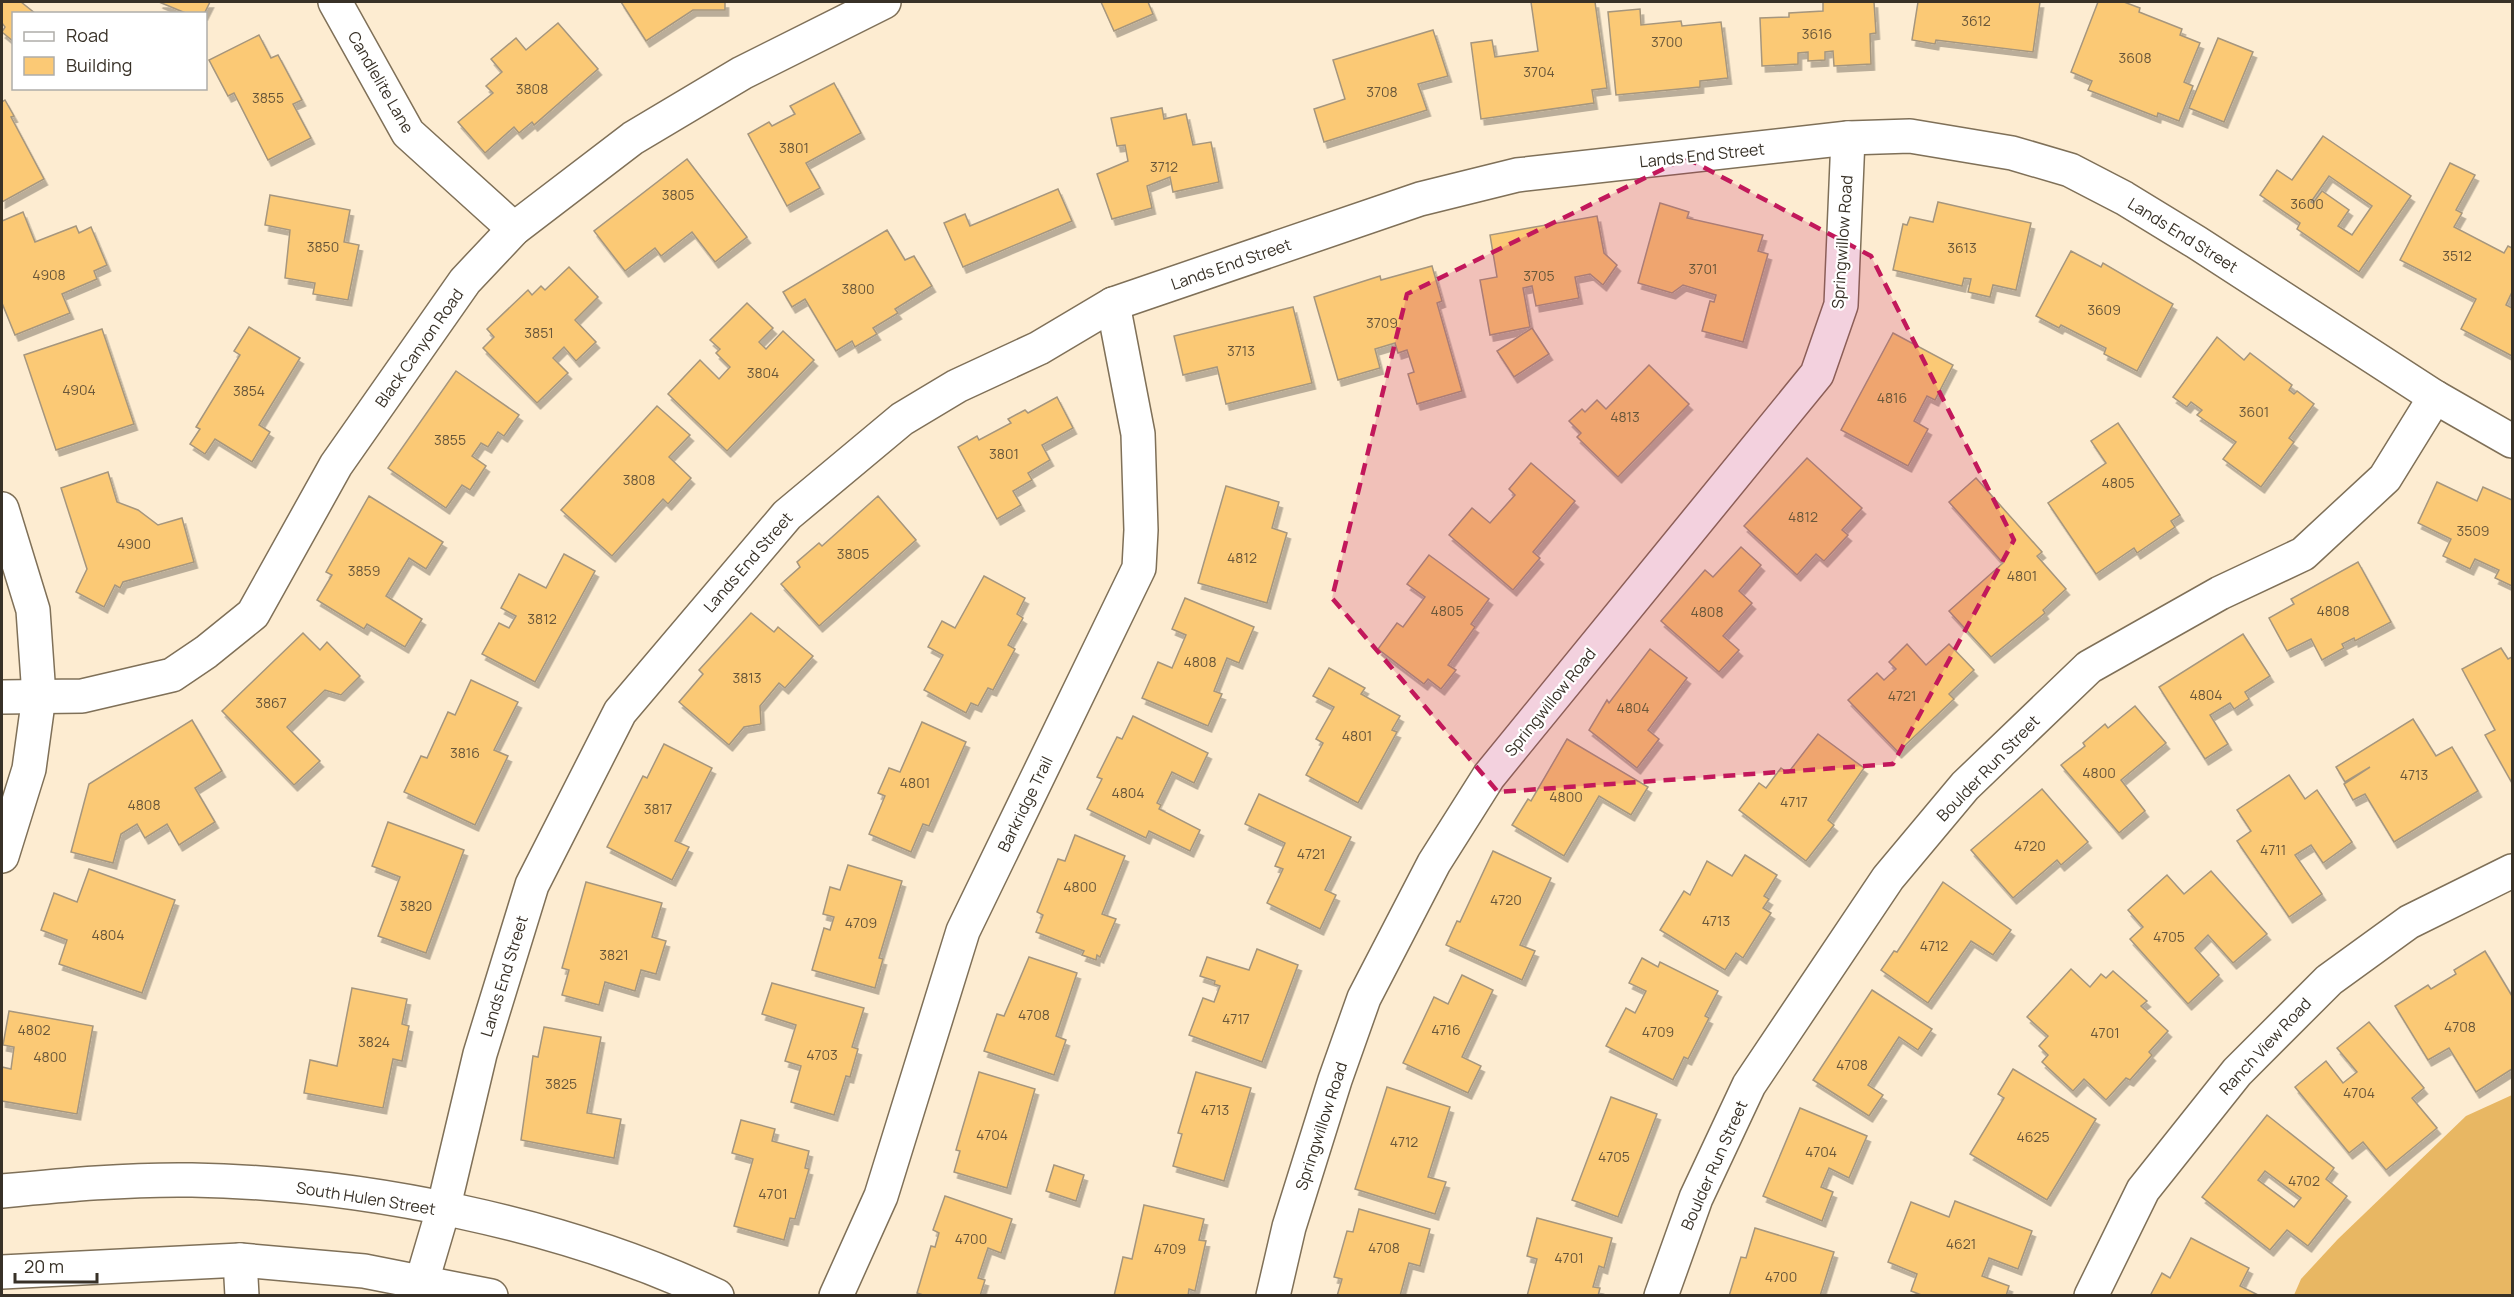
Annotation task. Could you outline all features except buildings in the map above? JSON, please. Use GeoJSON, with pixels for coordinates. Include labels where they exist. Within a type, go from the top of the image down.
{"type":"FeatureCollection","features":[{"type":"Feature","properties":{"kind":"street","name":"Candlelite Lane"},"geometry":{"type":"LineString","coordinates":[[335,2],[408,133],[514,230]]}},
{"type":"Feature","properties":{"kind":"street","name":"Black Canyon Road"},"geometry":{"type":"LineString","coordinates":[[2,697],[81,696],[172,675],[207,652],[253,614],[336,465],[465,281],[514,230],[633,138],[742,73],[884,2]]}},
{"type":"Feature","properties":{"kind":"street","name":"Lands End Street"},"geometry":{"type":"LineString","coordinates":[[422,1281],[443,1210],[480,1054],[532,885],[620,712],[787,515],[902,419],[957,386],[1039,348],[1113,304],[1420,199],[1517,175],[1848,138],[1910,136],[2012,153],[2070,170],[2124,198],[2196,242],[2435,397],[2512,441]]}},
{"type":"Feature","properties":{"kind":"street","name":"Springwillow Road"},"geometry":{"type":"LineString","coordinates":[[1273,1296],[1289,1227],[1335,1080],[1364,998],[1434,863],[1489,776],[1817,374],[1841,305],[1848,138]]}},
{"type":"Feature","properties":{"kind":"street","name":"Barkridge Trail"},"geometry":{"type":"LineString","coordinates":[[836,1296],[881,1196],[963,931],[1138,568],[1141,519],[1138,434],[1113,304]]}},
{"type":"Feature","properties":{"kind":"street","name":"Boulder Run Street"},"geometry":{"type":"LineString","coordinates":[[1661,1296],[1696,1198],[1749,1085],[1888,878],[1965,786],[2090,667],[2220,593],[2303,554],[2385,478],[2435,397]]}},
{"type":"Feature","properties":{"kind":"street"},"geometry":{"type":"LineString","coordinates":[[2,509],[33,610],[39,696],[29,769],[2,856]]}},
{"type":"Feature","properties":{"kind":"street","name":"Ranch View Road"},"geometry":{"type":"LineString","coordinates":[[2091,1296],[2144,1190],[2237,1072],[2329,980],[2382,941],[2409,922],[2512,871]]}},
{"type":"Feature","properties":{"kind":"street","name":"South Hulen Street"},"geometry":{"type":"LineString","coordinates":[[2,1191],[117,1180],[214,1181],[311,1187],[443,1210],[569,1240],[632,1261],[717,1296]]}},
{"type":"Feature","properties":{"kind":"street"},"geometry":{"type":"LineString","coordinates":[[240,1260],[242,1296]]}},
{"type":"Feature","properties":{"kind":"street"},"geometry":{"type":"LineString","coordinates":[[2,1272],[240,1260],[363,1271],[491,1296]]}},
{"type":"Feature","properties":{"kind":"highlighted area"},"geometry":{"type":"Polygon","coordinates":[[[1686,158],[1871,256],[2014,540],[1893,764],[1498,792],[1332,598],[1407,294],[1686,158]]]}},
{"type":"Feature","properties":{"kind":"shaded area"},"geometry":{"type":"Polygon","coordinates":[[[2512,1095],[2512,1295],[2294,1295],[2301,1279],[2338,1239],[2466,1116],[2512,1095]]]}}]}
